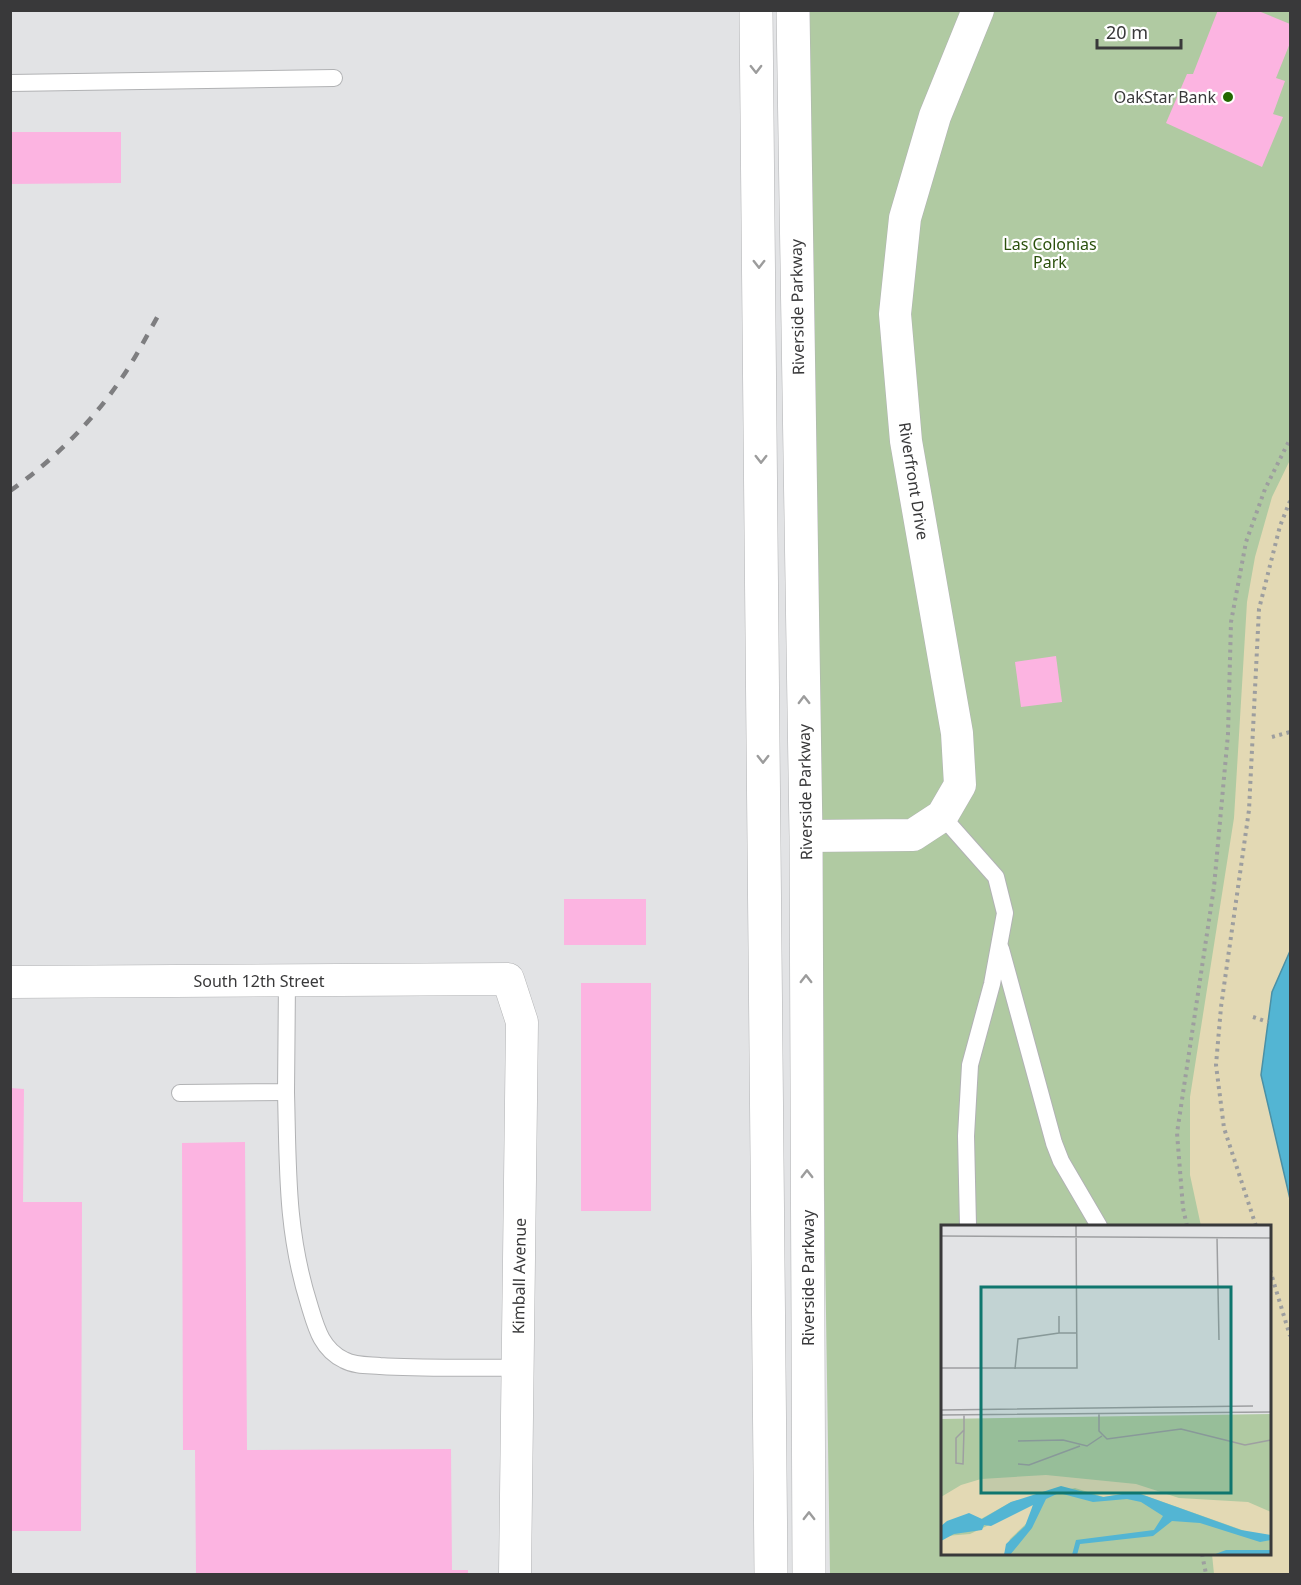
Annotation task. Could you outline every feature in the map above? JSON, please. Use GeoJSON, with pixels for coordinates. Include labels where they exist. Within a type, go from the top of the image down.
{"type":"FeatureCollection","features":[{"type":"Feature","properties":{"kind":"main road"},"geometry":{"type":"LineString","coordinates":[[756,10],[771,1575]]}},
{"type":"Feature","properties":{"kind":"main road","name":"Riverside Parkway"},"geometry":{"type":"LineString","coordinates":[[793,10],[806,836],[809,1575]]}},
{"type":"Feature","properties":{"kind":"street","name":"Riverfront Drive"},"geometry":{"type":"LineString","coordinates":[[806,836],[913,835],[942,816],[960,785],[957,733],[906,441],[895,314],[905,218],[935,116],[978,10]]}},
{"type":"Feature","properties":{"kind":"street","name":"South 12th Street"},"geometry":{"type":"LineString","coordinates":[[10,982],[508,979]]}},
{"type":"Feature","properties":{"kind":"street","name":"Kimball Avenue"},"geometry":{"type":"LineString","coordinates":[[508,979],[522,1022],[515,1575]]}},
{"type":"Feature","properties":{"kind":"lane"},"geometry":{"type":"LineString","coordinates":[[10,83],[334,78]]}},
{"type":"Feature","properties":{"kind":"lane"},"geometry":{"type":"LineString","coordinates":[[942,816],[996,877],[1005,913],[993,984],[970,1065],[966,1136],[968,1225]]}},
{"type":"Feature","properties":{"kind":"lane"},"geometry":{"type":"LineString","coordinates":[[999,945],[1054,1143],[1061,1161],[1098,1225]]}},
{"type":"Feature","properties":{"kind":"lane"},"geometry":{"type":"LineString","coordinates":[[287,981],[288,1203],[292,1236],[318,1333],[328,1349],[355,1364],[398,1367],[518,1368]]}},
{"type":"Feature","properties":{"kind":"lane"},"geometry":{"type":"LineString","coordinates":[[180,1093],[286,1092]]}},
{"type":"Feature","properties":{"kind":"path"},"geometry":{"type":"LineString","coordinates":[[1187,1225],[1177,1133],[1214,887],[1228,734],[1231,622],[1246,542],[1265,489],[1290,439]]}},
{"type":"Feature","properties":{"kind":"path"},"geometry":{"type":"LineString","coordinates":[[1255,1225],[1224,1128],[1216,1065],[1221,1007],[1249,810],[1259,609],[1280,526],[1290,501]]}},
{"type":"Feature","properties":{"kind":"path"},"geometry":{"type":"LineString","coordinates":[[1272,737],[1290,732]]}},
{"type":"Feature","properties":{"kind":"path"},"geometry":{"type":"LineString","coordinates":[[1253,1017],[1268,1022]]}},
{"type":"Feature","properties":{"kind":"path"},"geometry":{"type":"LineString","coordinates":[[1271,1278],[1290,1336]]}},
{"type":"Feature","properties":{"kind":"path"},"geometry":{"type":"LineString","coordinates":[[1202,1555],[1206,1575]]}},
{"type":"Feature","properties":{"kind":"green space","name":"Las Colonias Park"},"geometry":{"type":"Polygon","coordinates":[[[806,11],[1290,11],[1290,1574],[830,1574],[806,11]]]}},
{"type":"Feature","properties":{"kind":"sand"},"geometry":{"type":"Polygon","coordinates":[[[1290,460],[1290,951],[1272,992],[1261,1075],[1290,1199],[1290,1574],[1214,1574],[1212,1555],[1271,1555],[1271,1225],[1201,1225],[1190,1175],[1190,1097],[1234,818],[1247,602],[1255,557],[1272,497],[1290,460]]]}},
{"type":"Feature","properties":{"kind":"water"},"geometry":{"type":"Polygon","coordinates":[[[1290,951],[1290,1199],[1261,1075],[1272,992],[1290,951]]]}},
{"type":"Feature","properties":{"kind":"building","name":"OakStar Bank"},"geometry":{"type":"Polygon","coordinates":[[[1218,10],[1256,10],[1290,24],[1290,43],[1276,78],[1285,81],[1273,114],[1283,117],[1262,167],[1166,123],[1187,74],[1193,74],[1218,10]]]}},
{"type":"Feature","properties":{"kind":"building"},"geometry":{"type":"Polygon","coordinates":[[[10,132],[121,132],[121,183],[10,184],[10,132]]]}},
{"type":"Feature","properties":{"kind":"building"},"geometry":{"type":"Polygon","coordinates":[[[1056,656],[1062,702],[1021,707],[1015,662],[1056,656]]]}},
{"type":"Feature","properties":{"kind":"building"},"geometry":{"type":"Polygon","coordinates":[[[564,899],[646,899],[646,945],[564,945],[564,899]]]}},
{"type":"Feature","properties":{"kind":"building"},"geometry":{"type":"Polygon","coordinates":[[[581,983],[651,983],[651,1211],[581,1211],[581,983]]]}},
{"type":"Feature","properties":{"kind":"building"},"geometry":{"type":"Polygon","coordinates":[[[10,1088],[24,1089],[23,1202],[82,1202],[81,1531],[10,1531],[10,1088]]]}},
{"type":"Feature","properties":{"kind":"building"},"geometry":{"type":"Polygon","coordinates":[[[245,1142],[247,1450],[451,1449],[452,1570],[468,1570],[468,1574],[196,1574],[195,1450],[183,1450],[182,1143],[245,1142]]]}},
{"type":"Feature","properties":{"kind":"railway"},"geometry":{"type":"LineString","coordinates":[[10,491],[55,455],[96,412],[135,357],[159,314]]}},
{"type":"Feature","properties":{"kind":"place","name":"OakStar Bank"},"geometry":{"type":"Point","coordinates":[1228,97]}}]}
